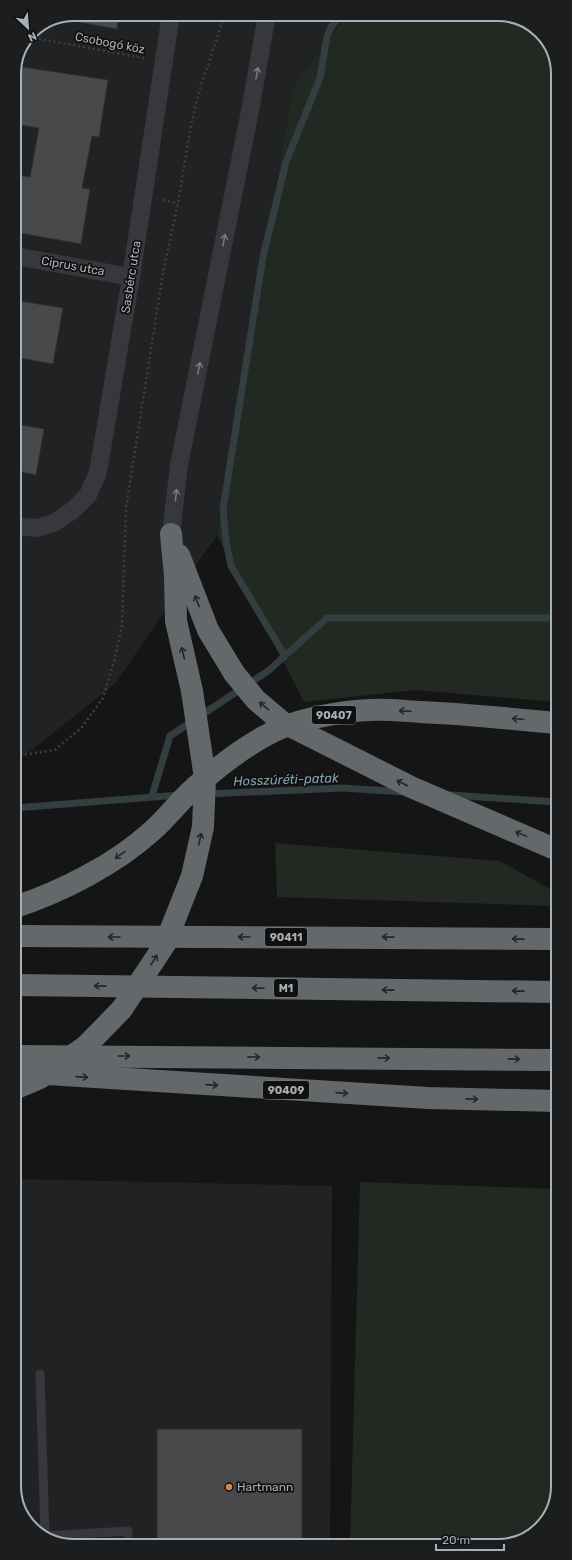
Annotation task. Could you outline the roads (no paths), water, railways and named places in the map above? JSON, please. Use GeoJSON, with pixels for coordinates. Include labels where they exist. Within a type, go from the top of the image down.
{"type":"FeatureCollection","features":[{"type":"Feature","properties":{"kind":"highway"},"geometry":{"type":"LineString","coordinates":[[172,534],[208,630],[234,673],[256,700],[282,722],[411,787],[551,847]]}},
{"type":"Feature","properties":{"kind":"highway"},"geometry":{"type":"LineString","coordinates":[[21,1086],[40,1078],[86,1046],[122,1009],[165,944],[192,876],[203,827],[205,778],[192,691],[176,621],[172,534]]}},
{"type":"Feature","properties":{"kind":"highway","name":"90407"},"geometry":{"type":"LineString","coordinates":[[21,904],[36,900],[81,879],[119,856],[152,832],[199,783],[232,757],[258,740],[282,728],[322,716],[370,710],[444,713],[551,722]]}},
{"type":"Feature","properties":{"kind":"highway","name":"90411"},"geometry":{"type":"LineString","coordinates":[[21,936],[551,939]]}},
{"type":"Feature","properties":{"kind":"highway","name":"M1"},"geometry":{"type":"LineString","coordinates":[[21,985],[551,992]]}},
{"type":"Feature","properties":{"kind":"highway"},"geometry":{"type":"LineString","coordinates":[[21,1056],[551,1060]]}},
{"type":"Feature","properties":{"kind":"highway","name":"90409"},"geometry":{"type":"LineString","coordinates":[[21,1072],[428,1098],[551,1101]]}},
{"type":"Feature","properties":{"kind":"street","name":"Sasbérc utca"},"geometry":{"type":"LineString","coordinates":[[21,527],[37,528],[56,522],[73,510],[88,495],[98,472],[131,277],[170,21]]}},
{"type":"Feature","properties":{"kind":"street"},"geometry":{"type":"LineString","coordinates":[[172,534],[179,465],[250,111],[266,21]]}},
{"type":"Feature","properties":{"kind":"street","name":"Ciprus utca"},"geometry":{"type":"LineString","coordinates":[[21,257],[131,277]]}},
{"type":"Feature","properties":{"kind":"lane"},"geometry":{"type":"LineString","coordinates":[[40,1374],[45,1530]]}},
{"type":"Feature","properties":{"kind":"lane"},"geometry":{"type":"LineString","coordinates":[[55,1535],[128,1531],[128,1539]]}},
{"type":"Feature","properties":{"kind":"waterway"},"geometry":{"type":"LineString","coordinates":[[285,656],[231,566],[226,541],[223,509],[263,257],[286,162],[320,78],[327,37],[331,27],[336,21]]}},
{"type":"Feature","properties":{"kind":"waterway"},"geometry":{"type":"LineString","coordinates":[[152,796],[170,736],[268,671],[327,618],[551,618]]}},
{"type":"Feature","properties":{"kind":"waterway","name":"Hosszúréti-patak"},"geometry":{"type":"LineString","coordinates":[[206,794],[343,788],[405,792]]}},
{"type":"Feature","properties":{"kind":"waterway","name":"Hosszúréti-patak"},"geometry":{"type":"LineString","coordinates":[[21,808],[179,795]]}},
{"type":"Feature","properties":{"kind":"waterway","name":"Hosszúréti-patak"},"geometry":{"type":"LineString","coordinates":[[451,795],[551,802]]}},
{"type":"Feature","properties":{"kind":"place","name":"Hartmann"},"geometry":{"type":"Point","coordinates":[229,1487]}}]}
